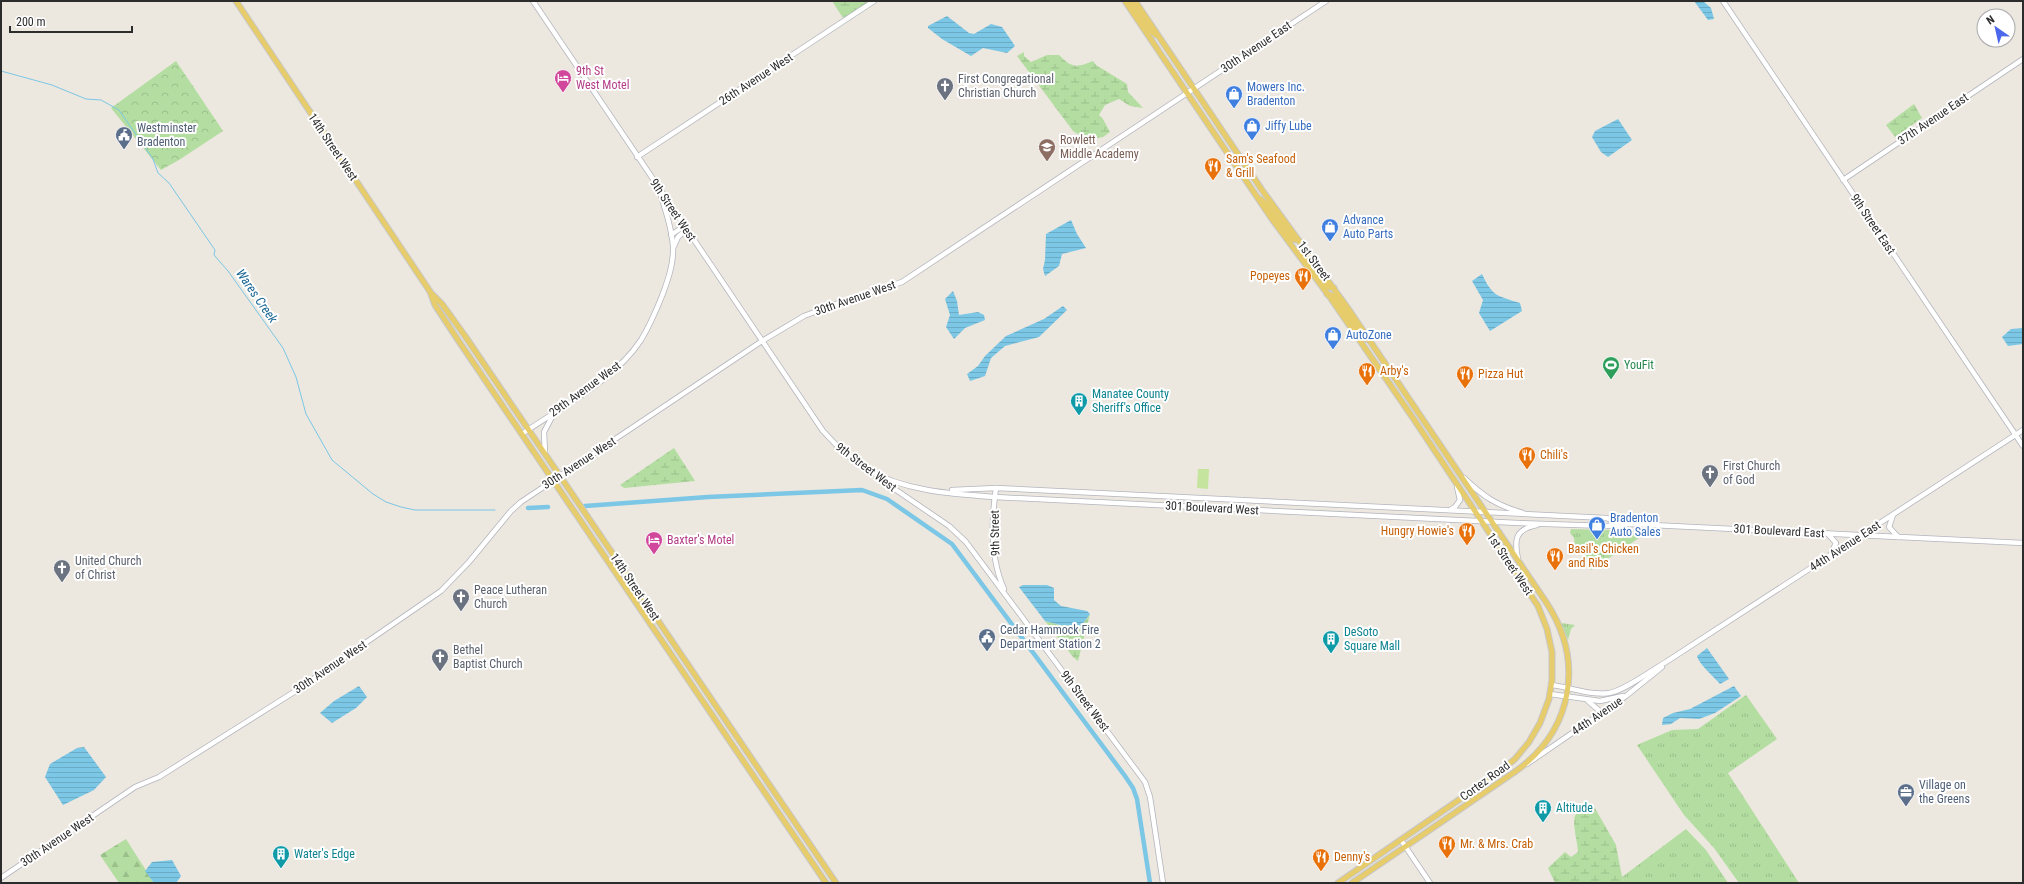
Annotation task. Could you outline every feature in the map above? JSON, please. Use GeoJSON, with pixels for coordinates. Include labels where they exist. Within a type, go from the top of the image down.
{"type":"FeatureCollection","features":[{"type":"Feature","properties":{"kind":"main road","name":"14th Street West"},"geometry":{"type":"LineString","coordinates":[[236,1],[431,293],[442,304],[465,336],[836,883]]}},
{"type":"Feature","properties":{"kind":"main road","name":"9th Street West"},"geometry":{"type":"LineString","coordinates":[[533,1],[659,190],[826,435],[842,451],[866,469],[958,533],[1145,782],[1150,797],[1163,883]]}},
{"type":"Feature","properties":{"kind":"main road","name":"26th Avenue West"},"geometry":{"type":"LineString","coordinates":[[637,157],[874,1]]}},
{"type":"Feature","properties":{"kind":"main road","name":"1st Street"},"geometry":{"type":"LineString","coordinates":[[1124,1],[1256,196],[1328,294],[1482,521]]}},
{"type":"Feature","properties":{"kind":"main road"},"geometry":{"type":"LineString","coordinates":[[1129,1],[1148,29],[1160,38]]}},
{"type":"Feature","properties":{"kind":"main road","name":"1st Street"},"geometry":{"type":"LineString","coordinates":[[1135,1],[1298,240],[1334,288],[1556,618]]}},
{"type":"Feature","properties":{"kind":"main road","name":"30th Avenue East"},"geometry":{"type":"LineString","coordinates":[[1187,94],[1326,1]]}},
{"type":"Feature","properties":{"kind":"main road","name":"9th Street East"},"geometry":{"type":"LineString","coordinates":[[1723,1],[2023,446]]}},
{"type":"Feature","properties":{"kind":"main road","name":"37th Avenue East"},"geometry":{"type":"LineString","coordinates":[[1843,180],[2023,59]]}},
{"type":"Feature","properties":{"kind":"main road","name":"30th Avenue West"},"geometry":{"type":"LineString","coordinates":[[1,878],[135,788],[159,777],[294,692],[442,591],[469,562],[511,511],[559,475],[662,409],[762,341],[813,312],[902,282],[1187,94]]}},
{"type":"Feature","properties":{"kind":"main road","name":"29th Avenue West"},"geometry":{"type":"LineString","coordinates":[[659,190],[673,248]]}},
{"type":"Feature","properties":{"kind":"main road"},"geometry":{"type":"LineString","coordinates":[[1256,196],[1266,204],[1292,239],[1298,240]]}},
{"type":"Feature","properties":{"kind":"main road"},"geometry":{"type":"LineString","coordinates":[[671,235],[673,232],[685,228]]}},
{"type":"Feature","properties":{"kind":"main road","name":"29th Avenue West"},"geometry":{"type":"LineString","coordinates":[[522,434],[612,372],[640,340],[655,311],[668,279],[673,248],[678,237],[685,228]]}},
{"type":"Feature","properties":{"kind":"main road"},"geometry":{"type":"LineString","coordinates":[[1295,249],[1307,259],[1328,287],[1334,288]]}},
{"type":"Feature","properties":{"kind":"main road","name":"14th Street West"},"geometry":{"type":"LineString","coordinates":[[431,293],[435,305],[443,318],[826,883]]}},
{"type":"Feature","properties":{"kind":"main road"},"geometry":{"type":"LineString","coordinates":[[1328,294],[1334,296],[1361,334],[1371,343]]}},
{"type":"Feature","properties":{"kind":"main road"},"geometry":{"type":"LineString","coordinates":[[546,456],[543,444],[544,432],[548,421],[554,412]]}},
{"type":"Feature","properties":{"kind":"main road","name":"44th Avenue East"},"geometry":{"type":"LineString","coordinates":[[1666,662],[2023,430]]}},
{"type":"Feature","properties":{"kind":"main road","name":"301 Boulevard West"},"geometry":{"type":"LineString","coordinates":[[866,469],[901,484],[995,497],[1482,521]]}},
{"type":"Feature","properties":{"kind":"main road"},"geometry":{"type":"LineString","coordinates":[[1456,470],[1480,493],[1494,503],[1531,515]]}},
{"type":"Feature","properties":{"kind":"main road"},"geometry":{"type":"LineString","coordinates":[[1448,511],[1457,506],[1460,498],[1452,475]]}},
{"type":"Feature","properties":{"kind":"main road","name":"301 Boulevard West"},"geometry":{"type":"LineString","coordinates":[[943,491],[996,488],[1477,513]]}},
{"type":"Feature","properties":{"kind":"main road","name":"9th Street"},"geometry":{"type":"LineString","coordinates":[[996,488],[994,554],[998,576],[1008,598]]}},
{"type":"Feature","properties":{"kind":"main road","name":"301 Boulevard East"},"geometry":{"type":"LineString","coordinates":[[1477,513],[1606,518],[1631,524]]}},
{"type":"Feature","properties":{"kind":"main road"},"geometry":{"type":"LineString","coordinates":[[1894,514],[1889,527],[1898,537]]}},
{"type":"Feature","properties":{"kind":"main road","name":"301 Boulevard East"},"geometry":{"type":"LineString","coordinates":[[1482,521],[1607,526],[1631,524],[2023,543]]}},
{"type":"Feature","properties":{"kind":"main road","name":"1st Street West"},"geometry":{"type":"LineString","coordinates":[[1482,521],[1538,606]]}},
{"type":"Feature","properties":{"kind":"main road"},"geometry":{"type":"LineString","coordinates":[[1518,561],[1515,544],[1519,534],[1529,527],[1544,524]]}},
{"type":"Feature","properties":{"kind":"main road"},"geometry":{"type":"LineString","coordinates":[[1828,534],[1836,543],[1836,547],[1831,555]]}},
{"type":"Feature","properties":{"kind":"main road","name":"Cortez Road"},"geometry":{"type":"LineString","coordinates":[[1338,883],[1492,778],[1515,759],[1537,730],[1550,694],[1553,667],[1548,629],[1538,606]]}},
{"type":"Feature","properties":{"kind":"main road","name":"Cortez Road"},"geometry":{"type":"LineString","coordinates":[[1352,883],[1523,766],[1537,753],[1551,736],[1559,720],[1567,696],[1568,687],[1567,652],[1556,618]]}},
{"type":"Feature","properties":{"kind":"main road"},"geometry":{"type":"LineString","coordinates":[[1552,685],[1597,693],[1614,692],[1666,662]]}},
{"type":"Feature","properties":{"kind":"main road","name":"44th Avenue"},"geometry":{"type":"LineString","coordinates":[[1523,766],[1632,692],[1666,662]]}},
{"type":"Feature","properties":{"kind":"main road"},"geometry":{"type":"LineString","coordinates":[[1550,694],[1607,701],[1632,692]]}},
{"type":"Feature","properties":{"kind":"main road"},"geometry":{"type":"LineString","coordinates":[[1585,699],[1602,713]]}},
{"type":"Feature","properties":{"kind":"main road"},"geometry":{"type":"LineString","coordinates":[[1401,840],[1430,883]]}},
{"type":"Feature","properties":{"kind":"green space"},"geometry":{"type":"Polygon","coordinates":[[[832,1],[870,1],[843,18],[832,1]]]}},
{"type":"Feature","properties":{"kind":"green space"},"geometry":{"type":"Polygon","coordinates":[[[1024,52],[1024,56],[1031,62],[1047,55],[1059,55],[1074,66],[1093,61],[1096,65],[1127,84],[1128,92],[1143,108],[1130,106],[1119,99],[1105,105],[1099,115],[1110,132],[1103,137],[1088,140],[1073,131],[1017,56],[1024,52]]]}},
{"type":"Feature","properties":{"kind":"green space"},"geometry":{"type":"Polygon","coordinates":[[[176,61],[223,131],[161,170],[111,108],[176,61]]]}},
{"type":"Feature","properties":{"kind":"green space"},"geometry":{"type":"Polygon","coordinates":[[[1914,104],[1922,118],[1895,137],[1886,125],[1914,104]]]}},
{"type":"Feature","properties":{"kind":"green space"},"geometry":{"type":"Polygon","coordinates":[[[674,448],[695,481],[624,488],[620,485],[674,448]]]}},
{"type":"Feature","properties":{"kind":"green space"},"geometry":{"type":"Polygon","coordinates":[[[1198,469],[1209,469],[1208,489],[1197,488],[1198,469]]]}},
{"type":"Feature","properties":{"kind":"green space"},"geometry":{"type":"Polygon","coordinates":[[[1571,529],[1612,530],[1614,534],[1618,534],[1620,530],[1648,532],[1591,570],[1586,566],[1589,564],[1579,547],[1575,548],[1574,538],[1570,533],[1571,529]]]}},
{"type":"Feature","properties":{"kind":"green space"},"geometry":{"type":"Polygon","coordinates":[[[1090,614],[1078,661],[1073,657],[1045,621],[1060,625],[1081,626],[1090,614]]]}},
{"type":"Feature","properties":{"kind":"green space"},"geometry":{"type":"Polygon","coordinates":[[[1561,623],[1575,625],[1571,629],[1568,640],[1561,623]]]}},
{"type":"Feature","properties":{"kind":"green space"},"geometry":{"type":"Polygon","coordinates":[[[1746,695],[1777,739],[1728,773],[1799,883],[1739,883],[1714,848],[1684,815],[1637,745],[1672,730],[1698,729],[1746,695]]]}},
{"type":"Feature","properties":{"kind":"green space"},"geometry":{"type":"Polygon","coordinates":[[[1592,803],[1616,845],[1622,877],[1625,883],[1555,883],[1548,868],[1565,852],[1571,857],[1578,852],[1574,826],[1575,817],[1579,811],[1592,803]]]}},
{"type":"Feature","properties":{"kind":"green space"},"geometry":{"type":"Polygon","coordinates":[[[1686,829],[1706,850],[1728,883],[1625,883],[1622,877],[1686,829]]]}},
{"type":"Feature","properties":{"kind":"green space"},"geometry":{"type":"Polygon","coordinates":[[[126,839],[154,883],[119,883],[100,855],[126,839]]]}},
{"type":"Feature","properties":{"kind":"water"},"geometry":{"type":"Polygon","coordinates":[[[1694,1],[1703,1],[1711,8],[1714,19],[1708,20],[1694,1]]]}},
{"type":"Feature","properties":{"kind":"water"},"geometry":{"type":"Polygon","coordinates":[[[947,16],[969,33],[974,34],[991,24],[1002,27],[1015,46],[1007,53],[983,48],[971,56],[942,39],[928,28],[928,26],[947,16]]]}},
{"type":"Feature","properties":{"kind":"water"},"geometry":{"type":"Polygon","coordinates":[[[1618,119],[1632,140],[1608,157],[1601,152],[1592,137],[1595,131],[1618,119]]]}},
{"type":"Feature","properties":{"kind":"water"},"geometry":{"type":"Polygon","coordinates":[[[1071,220],[1077,234],[1086,248],[1062,254],[1059,266],[1045,276],[1043,269],[1045,260],[1046,234],[1071,220]]]}},
{"type":"Feature","properties":{"kind":"water"},"geometry":{"type":"Polygon","coordinates":[[[1482,274],[1492,291],[1501,297],[1520,303],[1522,311],[1490,331],[1479,313],[1483,300],[1472,281],[1482,274]]]}},
{"type":"Feature","properties":{"kind":"water"},"geometry":{"type":"Polygon","coordinates":[[[953,291],[957,301],[959,315],[978,312],[984,315],[985,320],[965,328],[954,339],[946,327],[950,315],[945,299],[953,291]]]}},
{"type":"Feature","properties":{"kind":"water"},"geometry":{"type":"Polygon","coordinates":[[[1063,306],[1067,310],[1039,337],[1005,346],[991,358],[985,376],[970,381],[967,374],[978,366],[985,356],[1006,336],[1044,319],[1063,306]]]}},
{"type":"Feature","properties":{"kind":"water"},"geometry":{"type":"Polygon","coordinates":[[[2023,328],[2023,344],[2008,346],[2002,337],[2011,329],[2023,328]]]}},
{"type":"Feature","properties":{"kind":"water"},"geometry":{"type":"Polygon","coordinates":[[[1023,585],[1047,585],[1054,588],[1054,600],[1061,606],[1087,611],[1090,614],[1081,626],[1060,625],[1045,621],[1019,587],[1023,585]]]}},
{"type":"Feature","properties":{"kind":"water"},"geometry":{"type":"Polygon","coordinates":[[[1707,648],[1729,679],[1720,684],[1698,659],[1697,656],[1707,648]]]}},
{"type":"Feature","properties":{"kind":"water"},"geometry":{"type":"Polygon","coordinates":[[[359,686],[367,697],[356,708],[332,723],[320,713],[334,701],[359,686]]]}},
{"type":"Feature","properties":{"kind":"water"},"geometry":{"type":"Polygon","coordinates":[[[1734,686],[1741,696],[1715,713],[1699,719],[1680,718],[1671,724],[1662,725],[1663,718],[1673,713],[1690,709],[1734,686]]]}},
{"type":"Feature","properties":{"kind":"water"},"geometry":{"type":"Polygon","coordinates":[[[84,747],[106,777],[94,790],[63,805],[45,777],[50,764],[77,748],[84,747]]]}},
{"type":"Feature","properties":{"kind":"water"},"geometry":{"type":"Polygon","coordinates":[[[172,860],[181,876],[176,883],[154,883],[145,871],[152,862],[172,860]]]}},
{"type":"Feature","properties":{"kind":"waterway","name":"Wares Creek"},"geometry":{"type":"LineString","coordinates":[[1,71],[52,85],[86,99],[101,100],[119,110],[153,159],[158,173],[169,183],[215,250],[214,255],[228,271],[283,348],[296,377],[306,414],[332,460],[373,494],[386,502],[401,507],[415,510],[495,510]]}},
{"type":"Feature","properties":{"kind":"waterway"},"geometry":{"type":"LineString","coordinates":[[585,506],[708,497],[862,490],[887,499],[952,544],[1125,776],[1133,788],[1137,799],[1150,883]]}},
{"type":"Feature","properties":{"kind":"waterway"},"geometry":{"type":"LineString","coordinates":[[528,508],[548,507]]}},
{"type":"Feature","properties":{"kind":"place","name":"9th St West Motel"},"geometry":{"type":"Point","coordinates":[563,93]}},
{"type":"Feature","properties":{"kind":"place","name":"First Congregational Christian Church"},"geometry":{"type":"Point","coordinates":[945,101]}},
{"type":"Feature","properties":{"kind":"place","name":"Mowers Inc. Bradenton"},"geometry":{"type":"Point","coordinates":[1234,109]}},
{"type":"Feature","properties":{"kind":"place","name":"Jiffy Lube"},"geometry":{"type":"Point","coordinates":[1252,141]}},
{"type":"Feature","properties":{"kind":"place","name":"Westminster Bradenton"},"geometry":{"type":"Point","coordinates":[124,150]}},
{"type":"Feature","properties":{"kind":"place","name":"Rowlett Middle Academy"},"geometry":{"type":"Point","coordinates":[1047,162]}},
{"type":"Feature","properties":{"kind":"place","name":"Sam's Seafood & Grill"},"geometry":{"type":"Point","coordinates":[1213,181]}},
{"type":"Feature","properties":{"kind":"place","name":"Advance Auto Parts"},"geometry":{"type":"Point","coordinates":[1330,242]}},
{"type":"Feature","properties":{"kind":"place","name":"Popeyes"},"geometry":{"type":"Point","coordinates":[1303,291]}},
{"type":"Feature","properties":{"kind":"place","name":"AutoZone"},"geometry":{"type":"Point","coordinates":[1333,350]}},
{"type":"Feature","properties":{"kind":"place","name":"YouFit"},"geometry":{"type":"Point","coordinates":[1611,380]}},
{"type":"Feature","properties":{"kind":"place","name":"Arby's"},"geometry":{"type":"Point","coordinates":[1367,386]}},
{"type":"Feature","properties":{"kind":"place","name":"Pizza Hut"},"geometry":{"type":"Point","coordinates":[1465,389]}},
{"type":"Feature","properties":{"kind":"place","name":"Manatee County Sheriff's Office"},"geometry":{"type":"Point","coordinates":[1079,416]}},
{"type":"Feature","properties":{"kind":"place","name":"Chili's"},"geometry":{"type":"Point","coordinates":[1527,470]}},
{"type":"Feature","properties":{"kind":"place","name":"First Church of God"},"geometry":{"type":"Point","coordinates":[1710,488]}},
{"type":"Feature","properties":{"kind":"place","name":"Bradenton Auto Sales"},"geometry":{"type":"Point","coordinates":[1597,540]}},
{"type":"Feature","properties":{"kind":"place","name":"Hungry Howie's"},"geometry":{"type":"Point","coordinates":[1467,546]}},
{"type":"Feature","properties":{"kind":"place","name":"Baxter's Motel"},"geometry":{"type":"Point","coordinates":[654,555]}},
{"type":"Feature","properties":{"kind":"place","name":"Basil's Chicken and Ribs"},"geometry":{"type":"Point","coordinates":[1555,571]}},
{"type":"Feature","properties":{"kind":"place","name":"United Church of Christ"},"geometry":{"type":"Point","coordinates":[62,583]}},
{"type":"Feature","properties":{"kind":"place","name":"Peace Lutheran Church"},"geometry":{"type":"Point","coordinates":[461,612]}},
{"type":"Feature","properties":{"kind":"place","name":"Cedar Hammock Fire Department Station 2"},"geometry":{"type":"Point","coordinates":[987,652]}},
{"type":"Feature","properties":{"kind":"place","name":"DeSoto Square Mall"},"geometry":{"type":"Point","coordinates":[1331,654]}},
{"type":"Feature","properties":{"kind":"place","name":"Bethel Baptist Church"},"geometry":{"type":"Point","coordinates":[440,672]}},
{"type":"Feature","properties":{"kind":"place","name":"Village on the Greens"},"geometry":{"type":"Point","coordinates":[1906,807]}},
{"type":"Feature","properties":{"kind":"place","name":"Altitude"},"geometry":{"type":"Point","coordinates":[1543,823]}},
{"type":"Feature","properties":{"kind":"place","name":"Mr. & Mrs. Crab"},"geometry":{"type":"Point","coordinates":[1447,859]}},
{"type":"Feature","properties":{"kind":"place","name":"Water's Edge"},"geometry":{"type":"Point","coordinates":[281,869]}},
{"type":"Feature","properties":{"kind":"place","name":"Denny's"},"geometry":{"type":"Point","coordinates":[1321,872]}}]}
